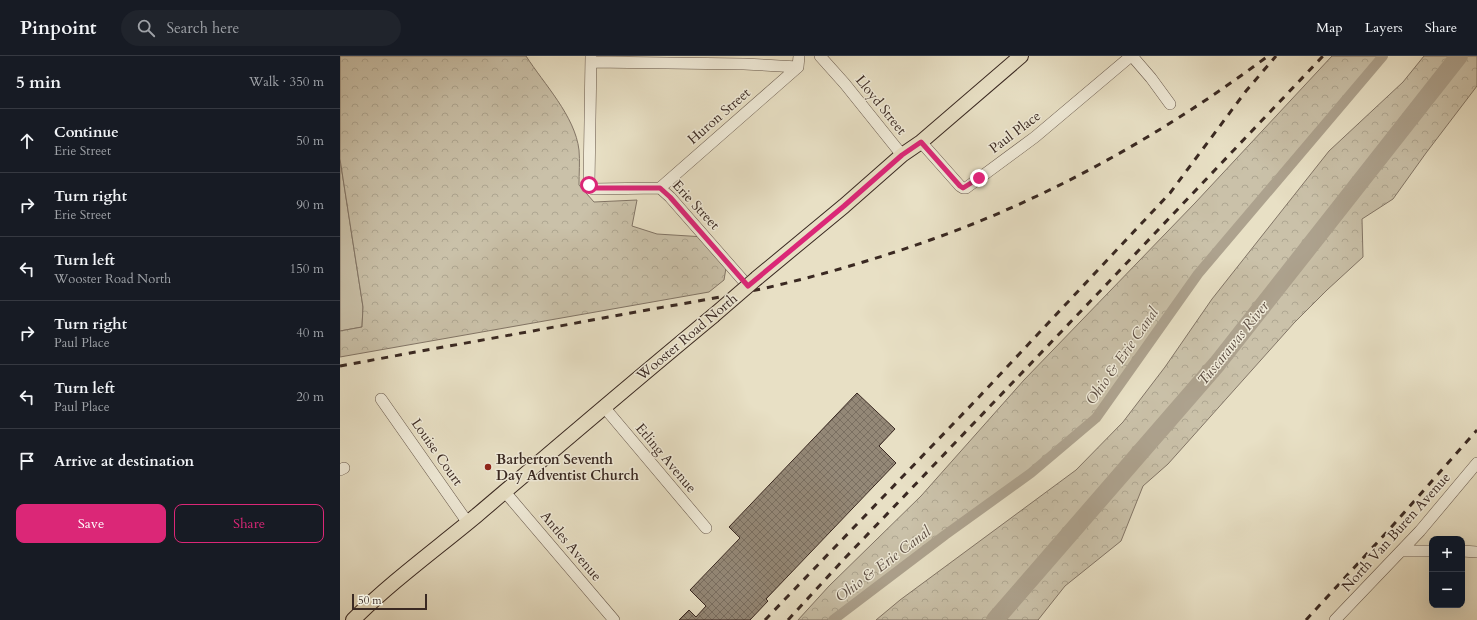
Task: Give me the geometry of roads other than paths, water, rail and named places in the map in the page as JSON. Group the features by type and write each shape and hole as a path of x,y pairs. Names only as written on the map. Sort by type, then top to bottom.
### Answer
{"main road":[{"name":"Wooster Road North","path":"353,620 713,316 749,282 844,206 902,155 921,142 1021,56"}],"street":[{"name":"Lloyd Street","path":"820,56 845,84 902,155"},
{"name":"Paul Place","path":"921,142 960,186 966,188 1035,137 1131,56"},
{"path":"1131,56 1154,82 1170,104"},
{"path":"591,59 744,64 798,61"},
{"name":"Erie Street","path":"591,59 589,185 593,188 660,188 749,282"},
{"name":"Huron Street","path":"660,188 798,61"},
{"name":"Louise Court","path":"381,399 468,523"},
{"name":"Etling Avenue","path":"604,407 706,528"},
{"name":"North Van Buren Avenue","path":"1335,620 1402,551 1477,464"},
{"name":"Antles Avenue","path":"505,492 614,620"},
{"path":"1402,551 1429,551"},
{"path":"1465,551 1477,552"}],"waterway":[{"name":"Ohio & Erie Canal","path":"833,620 945,535 1031,473 1096,418 1198,274 1383,56"},
{"name":"Tuscarawas River","path":"995,620 1217,364 1459,56"}],"railway":[{"path":"340,366 761,289 826,273 933,239 1022,203 1108,160 1190,111 1268,56"},
{"path":"765,620 978,398 1170,193 1246,91 1276,56"},
{"path":"788,620 845,558 1323,56"},
{"path":"1306,620 1386,533 1477,430"}],"place":[{"name":"Barberton Seventh Day Adventist Church","path":"488,467"}]}
